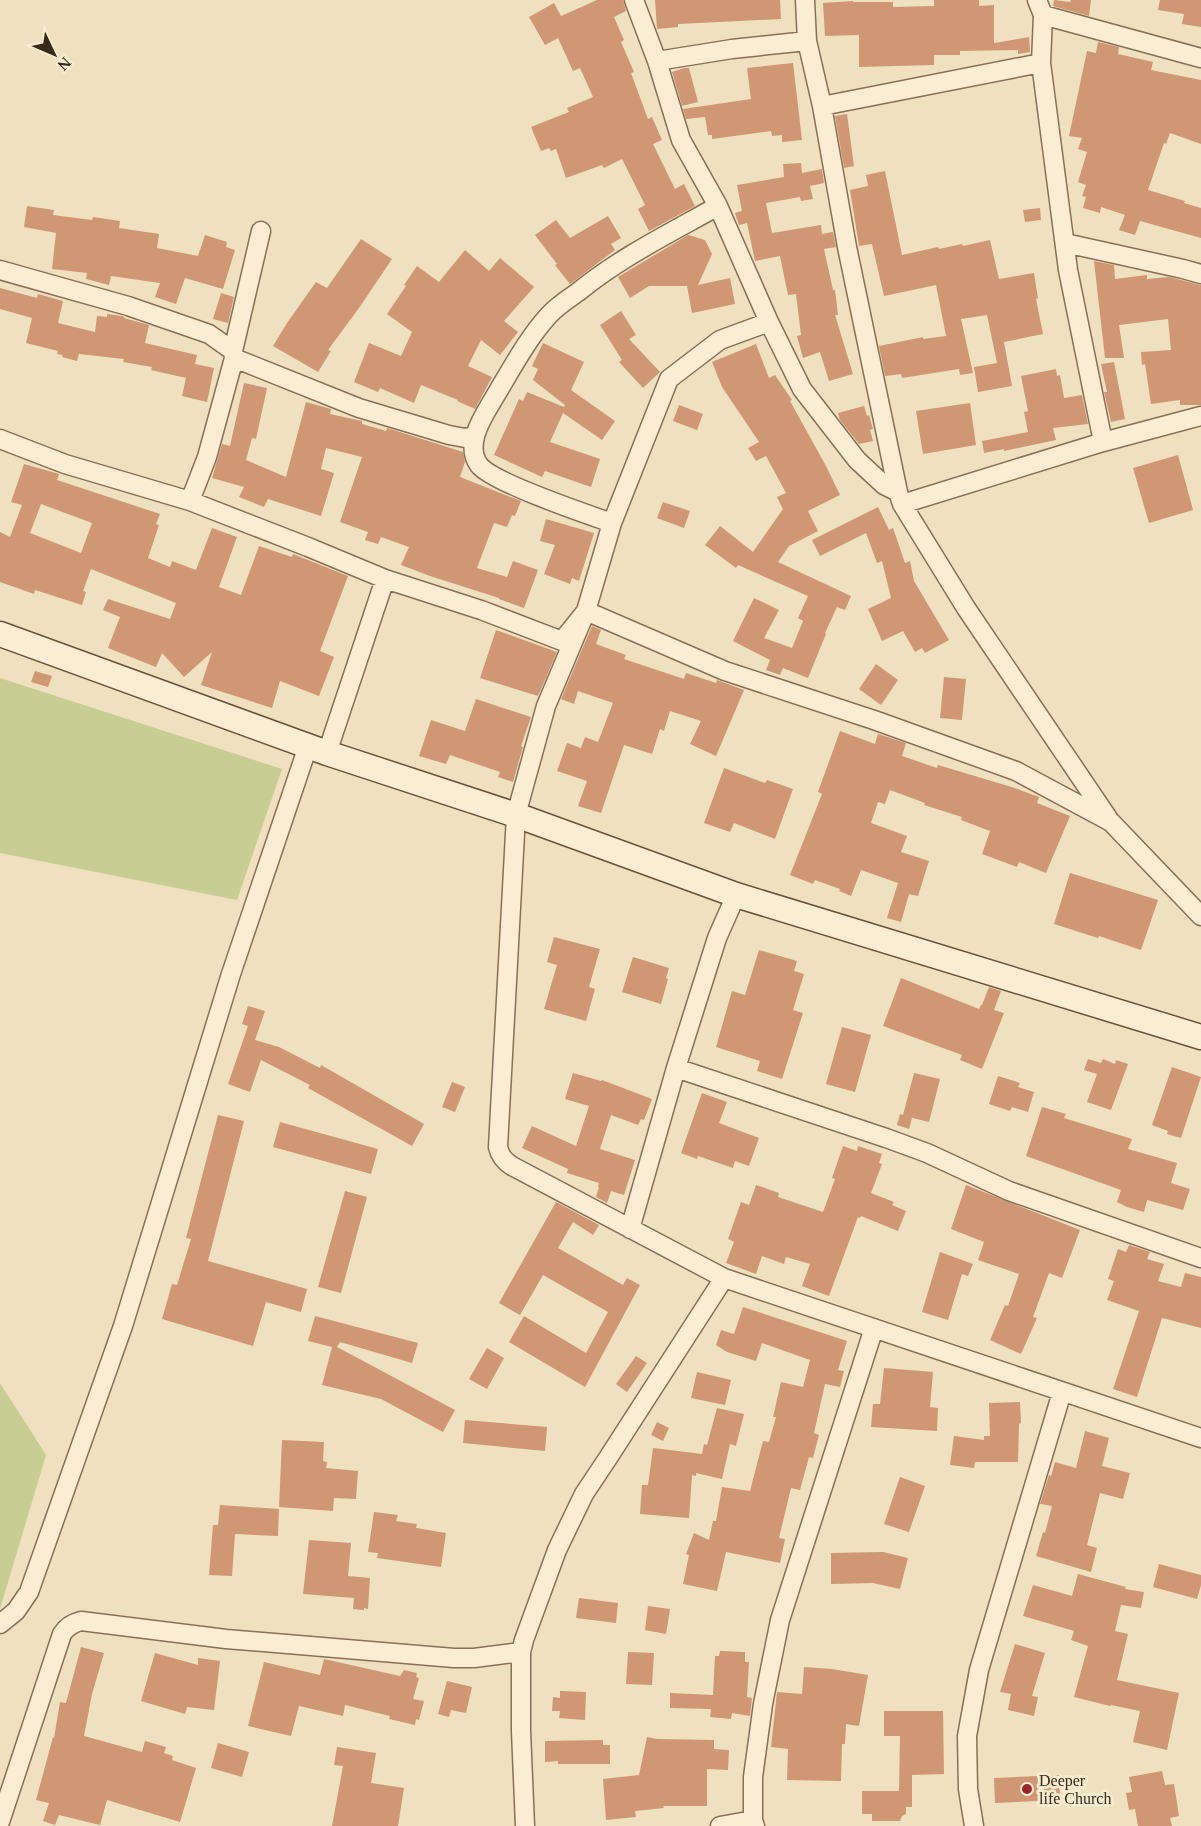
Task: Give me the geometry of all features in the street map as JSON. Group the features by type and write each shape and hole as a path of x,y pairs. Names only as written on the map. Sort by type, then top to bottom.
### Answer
{"main road":[{"path":"0,634 317,750 516,815 736,895 1201,1037"}],"street":[{"path":"634,0 657,61 681,140 718,206 802,390 857,460 900,498"},
{"path":"805,0 807,41 822,106 847,247 900,498 966,608 1111,822 1201,916"},
{"path":"1103,442 1068,270 1041,63 1040,7 1201,58"},
{"path":"657,61 732,49 807,41"},
{"path":"822,106 1041,63"},
{"path":"612,523 484,471 473,456 474,436 485,413 535,332 552,312 624,258 718,206"},
{"path":"190,501 207,457 234,355 261,231"},
{"path":"1065,243 1201,274"},
{"path":"0,270 128,306 209,334 234,355 359,408 449,435 465,438 474,436"},
{"path":"769,322 720,340 669,379 612,523 586,611 546,706 516,815 498,1147 500,1154 512,1166 724,1278 1201,1438"},
{"path":"900,498 1201,416"},
{"path":"0,439 65,464 190,501 385,579 481,610 562,641 586,611"},
{"path":"0,1624 16,1611 29,1592 123,1326 231,974 385,579"},
{"path":"586,611 725,671 874,720 1016,771 1111,822"},
{"path":"630,1229 676,1068 717,938 736,895"},
{"path":"676,1068 886,1138 927,1153 1009,1191 1201,1258"},
{"path":"525,1826 521,1731 521,1652 557,1550 584,1494 724,1278"},
{"path":"720,1826 754,1823 753,1777 780,1620 874,1328"},
{"path":"974,1826 968,1789 967,1736 979,1670 1062,1392"},
{"path":"0,1822 62,1634 65,1629 76,1622 226,1639 454,1658 521,1652"}],"green space":[{"path":"0,678 282,769 237,900 0,853"},
{"path":"0,1383 46,1455 0,1609"}],"building":[{"path":"597,0 623,0 626,11 614,17 624,40 621,42 634,72 631,73 648,119 652,117 662,140 653,144 675,189 684,184 695,206 649,231 638,209 645,205 622,159 604,168 602,165 566,178 556,149 551,151 549,148 541,151 531,127 569,112 567,108 593,97 580,68 573,71 558,38 545,45 529,17 554,3 561,16"},
{"path":"655,0 780,0 781,19 678,24 678,27 657,29"},
{"path":"934,0 979,0 979,6 994,5 994,43 1029,37 1030,52 1018,54 1018,50 960,51 960,55 934,55 934,65 859,67 859,35 825,36 823,3 893,2 893,7 934,6"},
{"path":"1054,0 1070,2 1071,0 1091,0 1089,16 1053,6"},
{"path":"1160,0 1201,0 1201,27 1182,24 1184,14 1158,10"},
{"path":"1098,42 1119,47 1118,54 1153,62 1151,70 1201,80 1201,144 1170,133 1166,144 1164,143 1148,190 1201,208 1201,238 1140,221 1135,235 1119,230 1125,215 1101,207 1100,213 1083,208 1086,197 1082,196 1086,185 1078,182 1087,152 1078,149 1082,138 1069,136 1087,51 1096,53"},
{"path":"793,63 802,140 782,142 782,135 772,136 771,131 712,139 712,135 708,135 705,117 686,119 683,109 751,99 747,68"},
{"path":"689,68 698,102 682,106 672,72"},
{"path":"847,114 854,166 844,168 835,116"},
{"path":"801,163 802,173 822,169 824,183 810,186 813,199 801,201 800,197 766,203 772,233 821,225 822,234 833,232 836,247 824,249 833,290 835,290 838,315 835,315 853,374 829,381 820,352 803,358 797,336 801,335 796,294 788,295 780,256 755,261 747,223 739,225 735,213 742,211 737,185 784,177 783,164"},
{"path":"885,171 902,255 938,247 939,249 962,244 963,246 990,240 999,279 1034,273 1038,298 1036,299 1043,334 1004,342 1012,386 978,392 974,367 997,363 987,315 961,319 973,373 960,375 959,369 902,378 901,374 885,376 879,346 923,337 923,339 946,336 936,285 884,296 872,244 859,246 850,190 868,186 866,175"},
{"path":"27,206 54,210 53,215 120,221 119,228 159,234 157,248 198,256 205,235 227,242 226,247 235,250 223,289 185,278 176,304 155,297 160,283 111,276 109,285 86,279 87,273 52,269 56,233 24,227"},
{"path":"1040,208 1041,220 1025,222 1023,210"},
{"path":"608,216 621,238 611,244 615,250 570,284 535,235 556,220 570,238"},
{"path":"688,235 705,240 712,254 698,285 730,278 735,304 692,313 687,286 649,286 630,298 618,277"},
{"path":"361,239 392,259 328,350 331,351 318,372 273,346 316,282 327,288"},
{"path":"465,250 489,271 500,258 534,287 504,321 518,332 500,355 481,340 468,366 492,377 475,409 421,385 414,403 380,388 378,392 354,382 369,343 401,356 412,332 387,314 417,266 439,282"},
{"path":"1094,261 1114,265 1115,279 1147,275 1147,279 1169,277 1201,285 1201,405 1180,405 1180,400 1151,404 1141,352 1171,350 1168,319 1119,325 1124,358 1105,358"},
{"path":"0,288 37,298 38,294 63,301 58,323 95,332 97,316 107,317 107,314 122,316 149,325 145,343 197,355 195,364 214,368 207,402 182,396 186,378 151,370 152,367 123,362 124,359 79,354 77,361 62,357 63,355 57,354 58,351 26,343 32,318 0,309"},
{"path":"221,293 234,297 228,323 213,319"},
{"path":"621,311 636,335 629,339 660,372 643,388 619,362 622,360 600,325"},
{"path":"543,343 584,362 571,390 615,421 602,440 563,413 550,442 600,459 591,487 545,471 542,477 494,455 519,399 523,401 527,392 564,407 565,405 533,380 538,369 532,366"},
{"path":"756,344 769,378 775,375 792,400 790,401 840,495 808,511 818,531 789,546 778,562 851,596 845,610 837,607 808,678 783,668 780,675 766,670 770,660 733,641 754,598 779,610 764,638 792,648 803,621 798,618 808,596 738,565 736,568 705,545 720,526 753,552 783,509 777,497 786,493 766,456 756,461 748,448 759,442 722,387 712,362"},
{"path":"1114,362 1125,419 1111,422 1104,392 1107,392 1101,364"},
{"path":"1056,369 1057,376 1060,375 1064,398 1082,395 1088,424 1053,428 1056,440 984,453 982,441 1028,432 1024,412 1028,411 1021,376"},
{"path":"244,383 267,388 256,439 252,438 246,460 286,477 306,402 331,409 330,414 362,421 362,424 386,431 387,428 463,452 465,462 460,477 521,501 515,516 512,515 507,527 494,523 477,568 507,577 513,561 538,570 524,608 401,565 409,547 381,537 378,544 365,540 368,532 340,522 362,457 326,448 321,469 334,473 321,516 268,499 264,507 239,497 244,487 212,478 222,444 230,446"},
{"path":"970,403 976,445 923,454 916,411"},
{"path":"679,405 703,414 697,430 673,421"},
{"path":"864,406 873,429 870,430 873,441 859,444 840,420 838,413"},
{"path":"1178,455 1193,510 1149,523 1133,468"},
{"path":"24,464 59,474 57,480 160,514 156,524 159,525 148,558 170,567 172,561 196,570 212,528 237,537 219,587 241,595 259,546 292,557 293,554 348,576 320,651 334,657 319,696 280,681 272,708 201,685 212,652 184,677 162,653 156,667 108,648 120,617 103,610 108,599 170,619 176,603 91,569 83,591 86,592 82,605 35,590 34,594 0,582 0,532 10,537 22,505 11,502","holes":["41,504 92,523 81,553 30,533"]},
{"path":"663,502 690,511 684,528 657,518"},
{"path":"878,507 889,530 893,528 905,563 910,561 914,581 949,640 925,653 922,648 915,652 903,631 882,641 868,609 891,598 882,561 877,563 866,533 820,556 812,540"},
{"path":"546,519 594,533 579,581 572,578 570,584 544,574 555,545 540,541"},
{"path":"592,626 601,630 596,644 626,655 624,659 684,679 686,673 716,683 717,680 744,690 716,756 690,744 701,721 670,711 664,731 660,729 652,754 624,745 601,813 578,806 587,781 557,771 567,743 581,748 585,737 598,742 613,703 578,691 574,704 561,699"},
{"path":"496,630 557,652 538,696 480,678"},
{"path":"876,664 898,680 881,705 859,689"},
{"path":"35,671 52,676 48,687 31,682"},
{"path":"944,677 966,679 962,720 940,718"},
{"path":"476,699 531,717 521,746 523,747 513,782 498,777 500,772 450,755 446,764 419,756 431,720 465,731"},
{"path":"840,731 875,744 878,734 906,743 902,756 937,768 938,765 1015,788 1039,797 1037,803 1070,816 1046,873 1019,862 1017,867 982,854 990,831 961,820 962,817 924,805 925,803 890,790 885,804 878,802 871,823 907,836 901,852 929,861 918,896 909,894 901,922 887,918 898,883 861,870 851,896 839,891 840,889 815,880 813,884 790,875 822,794 818,792"},
{"path":"724,768 765,783 767,780 793,789 775,839 734,823 730,832 704,823"},
{"path":"1070,873 1158,900 1141,950 1054,924"},
{"path":"554,937 600,949 589,987 595,989 586,1021 544,1009 557,965 547,962"},
{"path":"759,950 797,961 794,971 804,974 793,1010 803,1013 782,1079 757,1071 760,1061 716,1047 732,991 745,995"},
{"path":"633,957 669,968 661,1004 622,992"},
{"path":"901,978 979,1009 989,987 1001,991 994,1010 1004,1013 982,1069 960,1060 962,1055 883,1026"},
{"path":"248,1006 265,1011 255,1040 279,1047 320,1068 321,1065 424,1124 412,1146 308,1088 310,1085 261,1060 250,1092 228,1084 248,1026 242,1024"},
{"path":"842,1027 871,1035 855,1092 826,1084"},
{"path":"1088,1059 1101,1063 1103,1059 1115,1064 1116,1060 1128,1064 1111,1110 1087,1102 1097,1074 1084,1070"},
{"path":"1172,1067 1201,1077 1181,1138 1167,1134 1168,1131 1152,1125"},
{"path":"573,1073 602,1080 652,1099 644,1120 641,1119 638,1125 611,1115 600,1149 635,1160 624,1195 611,1191 607,1203 596,1197 599,1183 567,1173 568,1169 522,1148 532,1126 576,1146 589,1106 565,1099"},
{"path":"914,1073 940,1079 929,1122 909,1117 912,1118 909,1129 897,1125 900,1114 903,1115"},
{"path":"998,1076 1020,1083 1018,1087 1034,1092 1028,1112 1012,1107 1010,1111 989,1104"},
{"path":"452,1082 465,1087 455,1112 442,1107"},
{"path":"702,1093 727,1102 719,1123 759,1138 749,1166 735,1161 733,1168 698,1156 697,1159 681,1153"},
{"path":"1042,1107 1066,1114 1064,1118 1132,1139 1128,1149 1177,1163 1171,1183 1190,1189 1183,1210 1147,1200 1144,1212 1127,1207 1117,1202 1121,1190 1026,1156"},
{"path":"218,1115 244,1121 208,1261 307,1289 301,1312 266,1302 253,1346 162,1319 172,1284 177,1285 191,1239 186,1238"},
{"path":"280,1122 378,1149 371,1174 273,1147"},
{"path":"843,1146 857,1151 858,1146 882,1154 879,1163 882,1164 871,1193 894,1202 892,1205 906,1211 898,1231 861,1216 858,1217 829,1296 802,1286 810,1264 786,1257 784,1264 762,1256 756,1274 726,1263 734,1242 728,1239 741,1202 749,1205 756,1185 779,1193 778,1197 823,1212 835,1179 832,1178"},
{"path":"966,1185 1080,1230 1062,1278 1049,1273 1033,1317 1037,1318 1021,1354 990,1340 1005,1305 1008,1306 1019,1274 978,1260 984,1242 951,1229"},
{"path":"345,1191 367,1197 341,1293 318,1287"},
{"path":"556,1202 599,1225 593,1235 573,1222 558,1248 623,1285 627,1278 640,1285 585,1387 509,1342 524,1316 586,1353 608,1312 543,1275 520,1315 499,1303"},
{"path":"1129,1245 1150,1252 1147,1259 1164,1264 1158,1281 1181,1287 1185,1273 1201,1277 1201,1328 1162,1318 1137,1397 1113,1389 1139,1311 1107,1300 1114,1281 1108,1279 1118,1249 1126,1252"},
{"path":"940,1252 973,1264 968,1276 962,1274 948,1320 922,1312"},
{"path":"743,1307 847,1341 838,1370 844,1371 840,1387 825,1384 814,1433 819,1435 813,1458 809,1457 800,1490 791,1488 779,1538 785,1539 780,1563 726,1552 717,1591 683,1584 689,1555 686,1554 694,1533 709,1540 713,1521 716,1521 722,1487 750,1491 763,1441 769,1442 776,1417 773,1417 781,1382 803,1387 810,1360 762,1343 756,1361 727,1352 716,1345 721,1330 734,1334"},
{"path":"315,1316 418,1343 412,1363 340,1342 337,1347 455,1410 443,1432 381,1399 322,1385 332,1347 308,1341"},
{"path":"487,1348 504,1358 487,1389 469,1379"},
{"path":"636,1356 647,1363 627,1392 616,1384"},
{"path":"884,1368 933,1372 930,1407 938,1408 937,1431 871,1427 873,1404 880,1404"},
{"path":"697,1372 731,1380 725,1405 691,1398"},
{"path":"1020,1402 1018,1462 975,1462 974,1468 950,1465 954,1436 984,1440 984,1436 990,1436 989,1403"},
{"path":"717,1408 744,1414 736,1446 730,1444 722,1479 696,1473 696,1476 692,1475 689,1518 640,1514 642,1485 648,1485 653,1448 702,1454 704,1444 707,1445"},
{"path":"465,1420 547,1427 545,1451 463,1443"},
{"path":"657,1422 669,1428 663,1441 651,1435"},
{"path":"1085,1431 1109,1438 1102,1466 1130,1473 1123,1499 1100,1493 1087,1545 1097,1548 1091,1572 1036,1556 1052,1506 1040,1504 1049,1475 1051,1476 1055,1462 1076,1468"},
{"path":"282,1440 324,1442 323,1461 327,1462 326,1468 358,1471 356,1499 334,1498 333,1511 279,1507"},
{"path":"900,1477 925,1486 909,1532 884,1524"},
{"path":"220,1505 279,1509 278,1536 235,1534 232,1576 209,1575 213,1525 218,1525"},
{"path":"374,1512 398,1515 396,1521 417,1524 416,1528 446,1533 441,1567 377,1558 378,1553 368,1552"},
{"path":"309,1540 351,1543 348,1576 370,1578 368,1609 353,1609 354,1598 303,1594"},
{"path":"883,1552 908,1558 900,1589 873,1583 831,1584 831,1553"},
{"path":"1159,1564 1201,1575 1197,1599 1153,1587"},
{"path":"1078,1574 1126,1587 1125,1589 1144,1592 1141,1608 1121,1605 1115,1631 1128,1634 1117,1680 1179,1693 1167,1750 1133,1742 1140,1711 1074,1697 1088,1646 1071,1640 1074,1631 1023,1616 1033,1585 1072,1596"},
{"path":"579,1598 618,1603 616,1623 576,1618"},
{"path":"648,1606 670,1609 666,1634 645,1630"},
{"path":"1015,1644 1045,1653 1032,1696 1038,1697 1034,1716 1008,1710 1011,1694 1000,1692"},
{"path":"81,1647 104,1653 92,1694 84,1736 142,1752 145,1741 166,1747 164,1753 173,1756 172,1760 196,1768 180,1822 107,1800 100,1825 59,1815 55,1825 43,1821 49,1803 36,1800 54,1738 60,1702 66,1703"},
{"path":"720,1651 745,1652 745,1662 749,1662 747,1697 752,1698 750,1716 732,1713 731,1719 710,1717 711,1709 670,1708 670,1693 713,1695 715,1656 719,1656"},
{"path":"628,1652 654,1653 652,1685 626,1684"},
{"path":"155,1653 198,1665 198,1658 220,1661 214,1710 187,1707 185,1714 141,1701"},
{"path":"324,1659 400,1676 404,1670 417,1673 416,1677 419,1678 413,1699 424,1701 419,1720 416,1719 415,1725 345,1705 343,1716 299,1706 291,1736 248,1726 264,1662 320,1675"},
{"path":"804,1667 868,1675 859,1726 846,1724 845,1744 842,1744 841,1781 787,1780 788,1749 771,1747 777,1692 802,1694"},
{"path":"447,1681 472,1687 466,1713 451,1710 449,1717 438,1714"},
{"path":"560,1691 586,1692 585,1720 559,1718 560,1711 552,1711 553,1697 560,1698"},
{"path":"884,1711 943,1711 944,1774 912,1775 912,1807 906,1807 906,1814 900,1821 872,1821 872,1814 862,1814 862,1791 899,1791 900,1736 884,1736"},
{"path":"647,1737 714,1740 714,1749 729,1750 728,1770 707,1769 707,1806 663,1806 664,1808 635,1811 636,1817 606,1820 603,1779 639,1775"},
{"path":"603,1740 603,1745 610,1745 610,1764 545,1762 545,1741"},
{"path":"218,1743 249,1752 242,1777 211,1768"},
{"path":"337,1747 376,1753 371,1783 404,1788 398,1826 332,1826 343,1766 334,1765"},
{"path":"1162,1771 1165,1785 1174,1784 1179,1816 1170,1818 1172,1826 1138,1826 1135,1809 1129,1810 1126,1793 1132,1792 1129,1777"},
{"name":"Deeper life Church","path":"1059,1775 1060,1800 995,1803 994,1778"}],"place":[{"name":"Deeper life Church","path":"1027,1789"}]}
